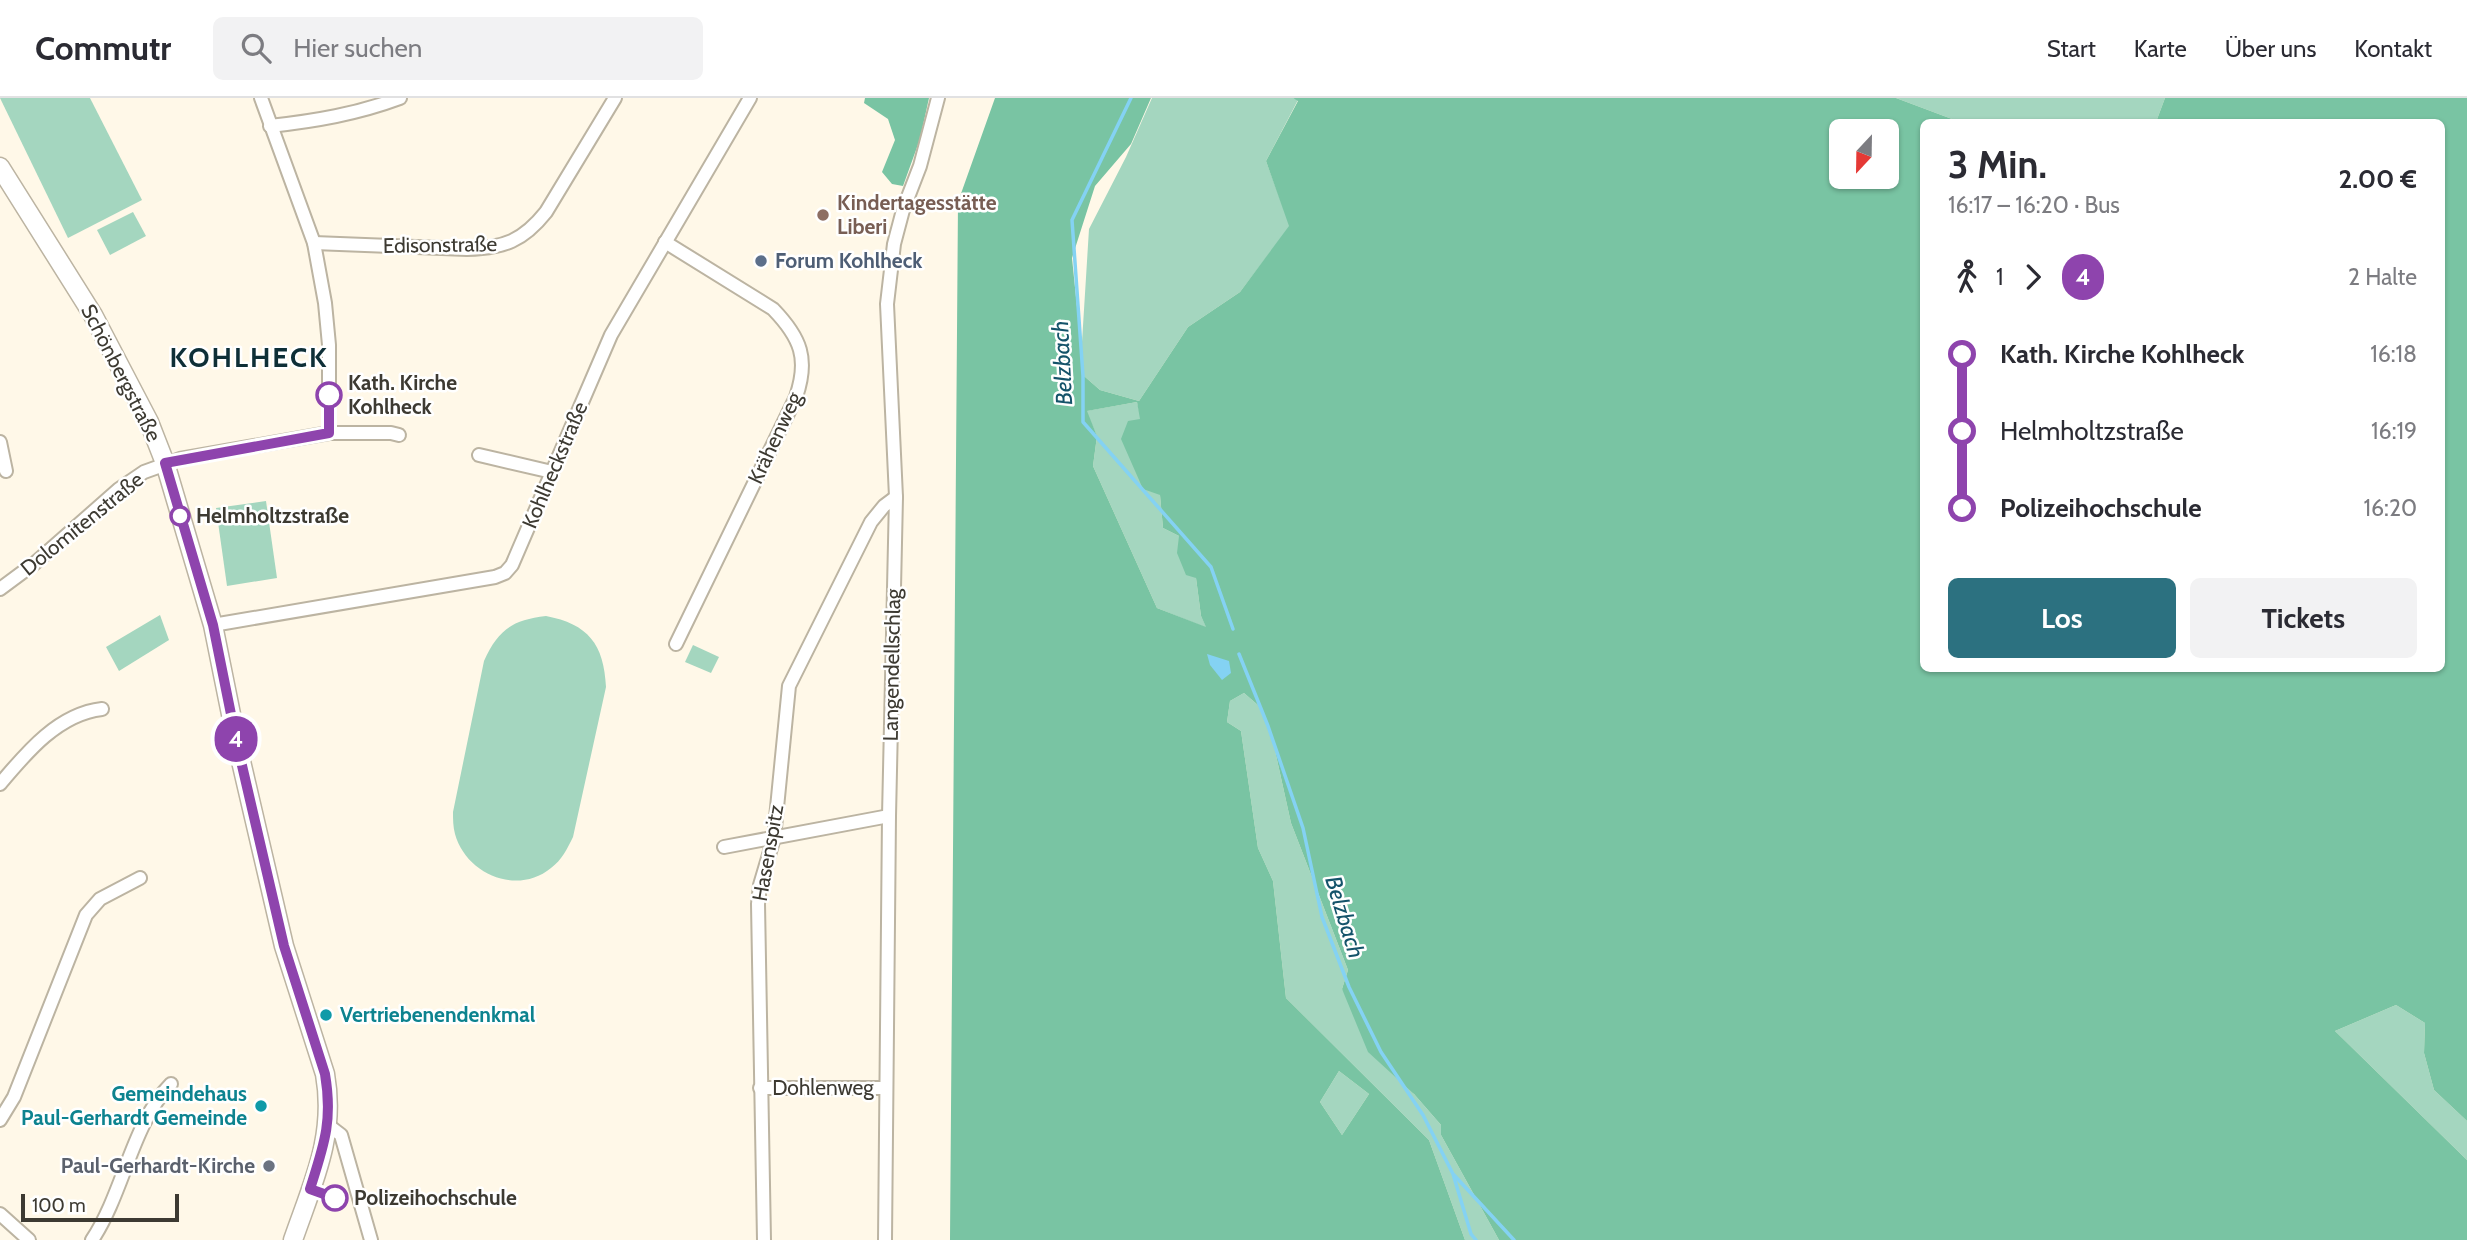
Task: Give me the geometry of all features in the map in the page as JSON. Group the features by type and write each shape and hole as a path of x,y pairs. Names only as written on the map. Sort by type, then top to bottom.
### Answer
{"street":[{"path":"261,98 314,243 325,303 329,345 329,433"},
{"path":"270,126 356,113 400,98"},
{"name":"Edisonstraße","path":"314,243 467,249 507,244 535,227 615,98"},
{"name":"Kohlheckstraße","path":"213,625 495,577 505,573 512,565 611,335 750,98"},
{"name":"Langendellschlag","path":"886,1240 889,816 896,497 888,277 900,221 920,166 938,98"},
{"name":"Schönbergstraße","path":"0,167 93,315 149,422 165,463 213,625 237,744 284,946 325,1074 328,1094 326,1140 293,1240"},
{"name":"Krähenweg","path":"665,242 774,309 797,340 803,367 796,397 676,645"},
{"path":"165,463 329,433 399,435"},
{"path":"0,442 6,471"},
{"path":"479,455 552,472"},
{"name":"Dolomitenstraße","path":"0,589 35,563 136,476 165,463"},
{"name":"Hasenspitz","path":"764,1240 758,904 760,885 774,838 789,686 871,522 884,506 896,497"},
{"path":"0,784 19,761 57,727 73,717 102,709"},
{"path":"724,848 889,816"},
{"path":"0,1120 14,1097 86,915 100,899 140,878"},
{"path":"92,1240 113,1205 153,1104 171,1084"},
{"name":"Dohlenweg","path":"760,1088 886,1088"},
{"path":"328,1125 341,1135 371,1240"},
{"path":"0,1214 29,1240"}],"green space":[{"path":"0,98 90,98 142,200 68,238"},
{"path":"865,98 929,98 920,139 903,186 892,184 882,172 895,140 888,119 864,103"},
{"path":"995,98 1151,98 1131,144 1095,186 1072,258 1084,376 1100,390 1139,401 1188,327 1240,292 1289,226 1266,161 1298,101 1293,98 1896,98 1952,119 1920,119 1920,672 2445,672 2445,119 2157,119 2165,98 2467,98 2467,1121 2434,1090 2424,1053 2425,1023 2396,1005 2335,1031 2467,1160 2467,1240 1499,1240 1441,1135 1441,1125 1414,1094 1368,1052 1342,989 1348,970 1291,823 1272,737 1259,706 1244,693 1230,701 1227,722 1241,731 1258,848 1273,881 1286,998 1429,1140 1465,1240 950,1240 958,202","holes":["1137,402 1140,419 1128,421 1121,439 1143,489 1160,495 1163,528 1179,536 1177,553 1186,575 1196,578 1201,616 1206,627 1157,608 1093,466 1097,436 1087,411","1339,1071 1369,1094 1342,1135 1320,1102"]},
{"path":"1152,98 1298,100 1266,161 1290,226 1240,292 1188,327 1139,401 1100,390 1084,376 1081,358 1089,229 1126,157"},
{"path":"1896,98 2165,98 2157,119 1952,119"},
{"path":"133,212 146,236 110,255 97,230"},
{"path":"1137,402 1160,495 1163,528 1179,536 1196,578 1201,616 1207,628 1157,608 1093,466 1097,436 1086,411"},
{"path":"266,501 277,578 227,586 216,508"},
{"path":"160,615 169,640 119,671 106,647"},
{"path":"546,616 573,624 591,638 602,659 606,687 571,841 551,868 538,876 509,880 481,870 470,860 455,834 453,812 484,661 489,650 508,628 524,620"},
{"path":"693,645 719,657 711,673 685,662"},
{"path":"1244,693 1259,706 1272,737 1291,823 1348,970 1342,989 1414,1094 1441,1125 1441,1135 1499,1240 1465,1240 1429,1140 1286,998 1273,881 1258,848 1241,731 1227,722 1230,701"},
{"path":"2396,1005 2425,1023 2424,1053 2434,1090 2467,1121 2467,1160 2335,1031"},
{"path":"1339,1071 1369,1094 1342,1135 1320,1102"}],"water":[{"path":"1207,654 1229,661 1231,673 1222,680 1210,665"}],"waterway":[{"name":"Belzbach","path":"1131,98 1072,220 1083,376 1083,422 1211,567 1233,629"},
{"name":"Belzbach","path":"1239,654 1268,726 1303,828 1322,917 1349,987 1381,1052 1423,1115 1453,1174 1471,1234 1476,1240"},
{"path":"1454,1175 1514,1240"}],"bus line":[{"name":"4","path":"329,395 329,433 165,463 213,625 237,744 284,946 325,1074 328,1125 326,1140 310,1189 335,1198"}],"place":[{"name":"Kindertagesstätte Liberi","path":"823,215"},
{"name":"Forum Kohlheck","path":"761,261"},
{"name":"Kath. Kirche Kohlheck","path":"329,395"},
{"name":"Helmholtzstraße","path":"180,516"},
{"name":"Vertriebenendenkmal","path":"326,1015"},
{"name":"Gemeindehaus Paul-Gerhardt Gemeinde","path":"261,1106"},
{"name":"Paul-Gerhardt-Kirche","path":"269,1166"},
{"name":"Polizeihochschule","path":"335,1198"}],"district":[{"name":"KOHLHECK","path":"249,357"}]}
